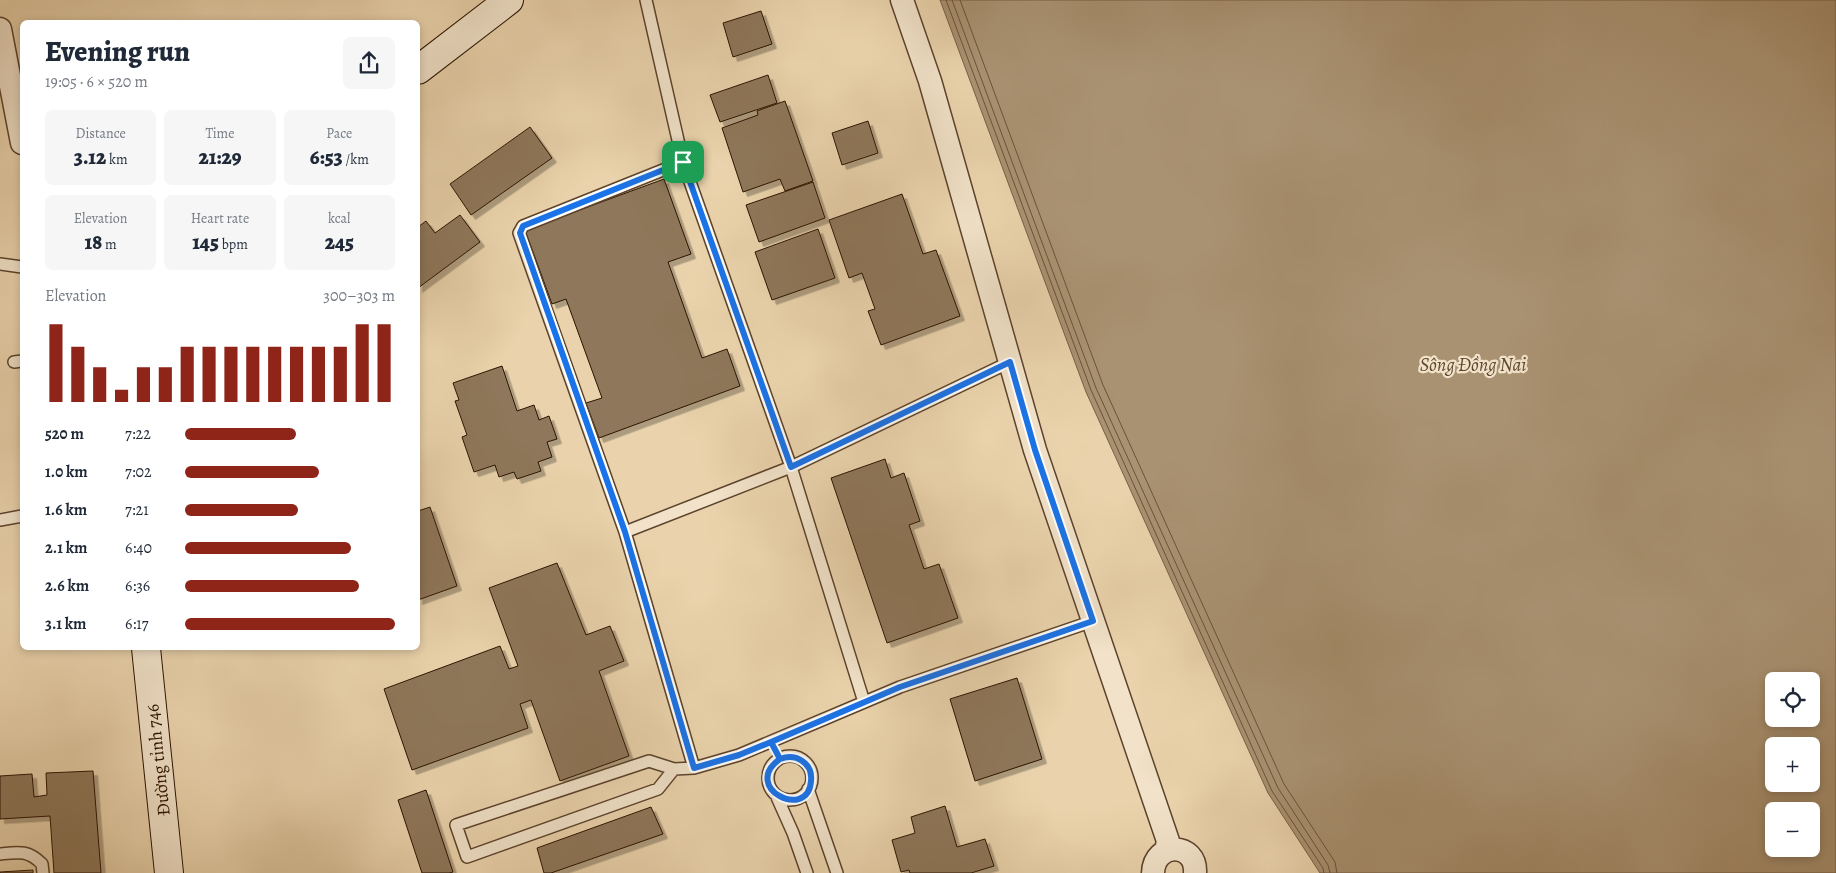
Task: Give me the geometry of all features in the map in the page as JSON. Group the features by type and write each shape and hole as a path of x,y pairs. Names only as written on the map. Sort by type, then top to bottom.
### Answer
{"main road":[{"path":"420,68 508,0"},
{"name":"Đường tỉnh 746","path":"146,650 169,873"}],"street":[{"path":"902,0 930,81 1035,450 1168,841 1166,850 1156,860 1153,873"},
{"path":"0,29 20,133"},
{"path":"1166,850 1186,852 1191,857 1195,873"}],"lane":[{"path":"646,0 683,162 791,467 864,702"},
{"path":"683,162 523,226 520,233 625,532 694,768"},
{"path":"0,264 20,267"},
{"path":"625,532 791,467 1010,362"},
{"path":"0,520 20,516"},
{"path":"674,769 658,789 467,857 456,825 649,761 674,769 694,768 739,755 900,687 1093,621"},
{"path":"771,742 780,759"},
{"path":"776,795 788,800 794,800 805,794 812,777 808,765 798,758 786,756 771,767 768,779 769,785 776,795 794,833 808,873"},
{"path":"808,789 836,873"},
{"path":"0,854 23,852 34,856 42,864 43,873"}],"water":[{"name":"Sông Đồng Nai","path":"940,0 1836,0 1836,873 1320,873 1268,793 1086,392"}],"building":[{"path":"761,11 772,44 733,57 723,23"},
{"path":"768,75 777,103 720,122 710,95"},
{"path":"785,101 813,181 785,191 780,179 743,192 722,128 758,115 757,111"},
{"path":"868,121 878,153 842,165 832,133"},
{"path":"530,127 552,158 471,215 450,184"},
{"path":"664,179 691,254 668,262 702,358 727,349 740,386 599,438 586,403 602,398 566,299 552,304 525,230"},
{"path":"813,182 825,218 759,242 746,205"},
{"path":"902,194 923,254 936,250 960,316 881,345 868,311 875,309 862,273 849,278 829,220"},
{"path":"460,215 480,242 420,287 420,226 426,221 435,233"},
{"path":"818,229 835,278 772,300 755,252"},
{"path":"502,366 517,411 534,405 539,420 549,416 557,439 547,442 552,457 538,462 541,471 517,479 514,472 499,477 495,465 474,472 462,437 467,435 455,401 459,400 453,383"},
{"path":"885,459 891,478 904,473 920,521 909,525 924,569 939,564 958,618 887,643 831,478"},
{"path":"430,507 457,586 420,599 420,510"},
{"path":"557,563 586,635 610,626 624,661 599,671 629,756 560,781 531,700 520,704 528,728 412,770 384,689 500,646 509,669 518,666 489,588"},
{"path":"1017,678 1042,759 975,781 950,699"},
{"path":"93,771 101,873 54,873 50,816 0,819 0,776 32,774 34,797 47,795 46,773"},
{"path":"426,790 453,872 422,873 398,800"},
{"path":"945,806 957,847 985,839 994,866 971,873 910,873 909,870 901,872 892,840 915,833 911,817"},
{"path":"651,807 663,834 551,873 544,873 537,848"},
{"path":"33,870 33,873 0,873 0,872"}],"route":[{"path":"683,162 523,226 520,229 520,233 625,532 694,768 739,755 771,742 780,759 771,767 768,779 769,785 776,795 788,800 794,800 805,794 811,784 812,777 808,765 804,761 792,756 780,759 771,742 900,687 1093,621 1035,450 1010,362 791,467 683,162"}]}
